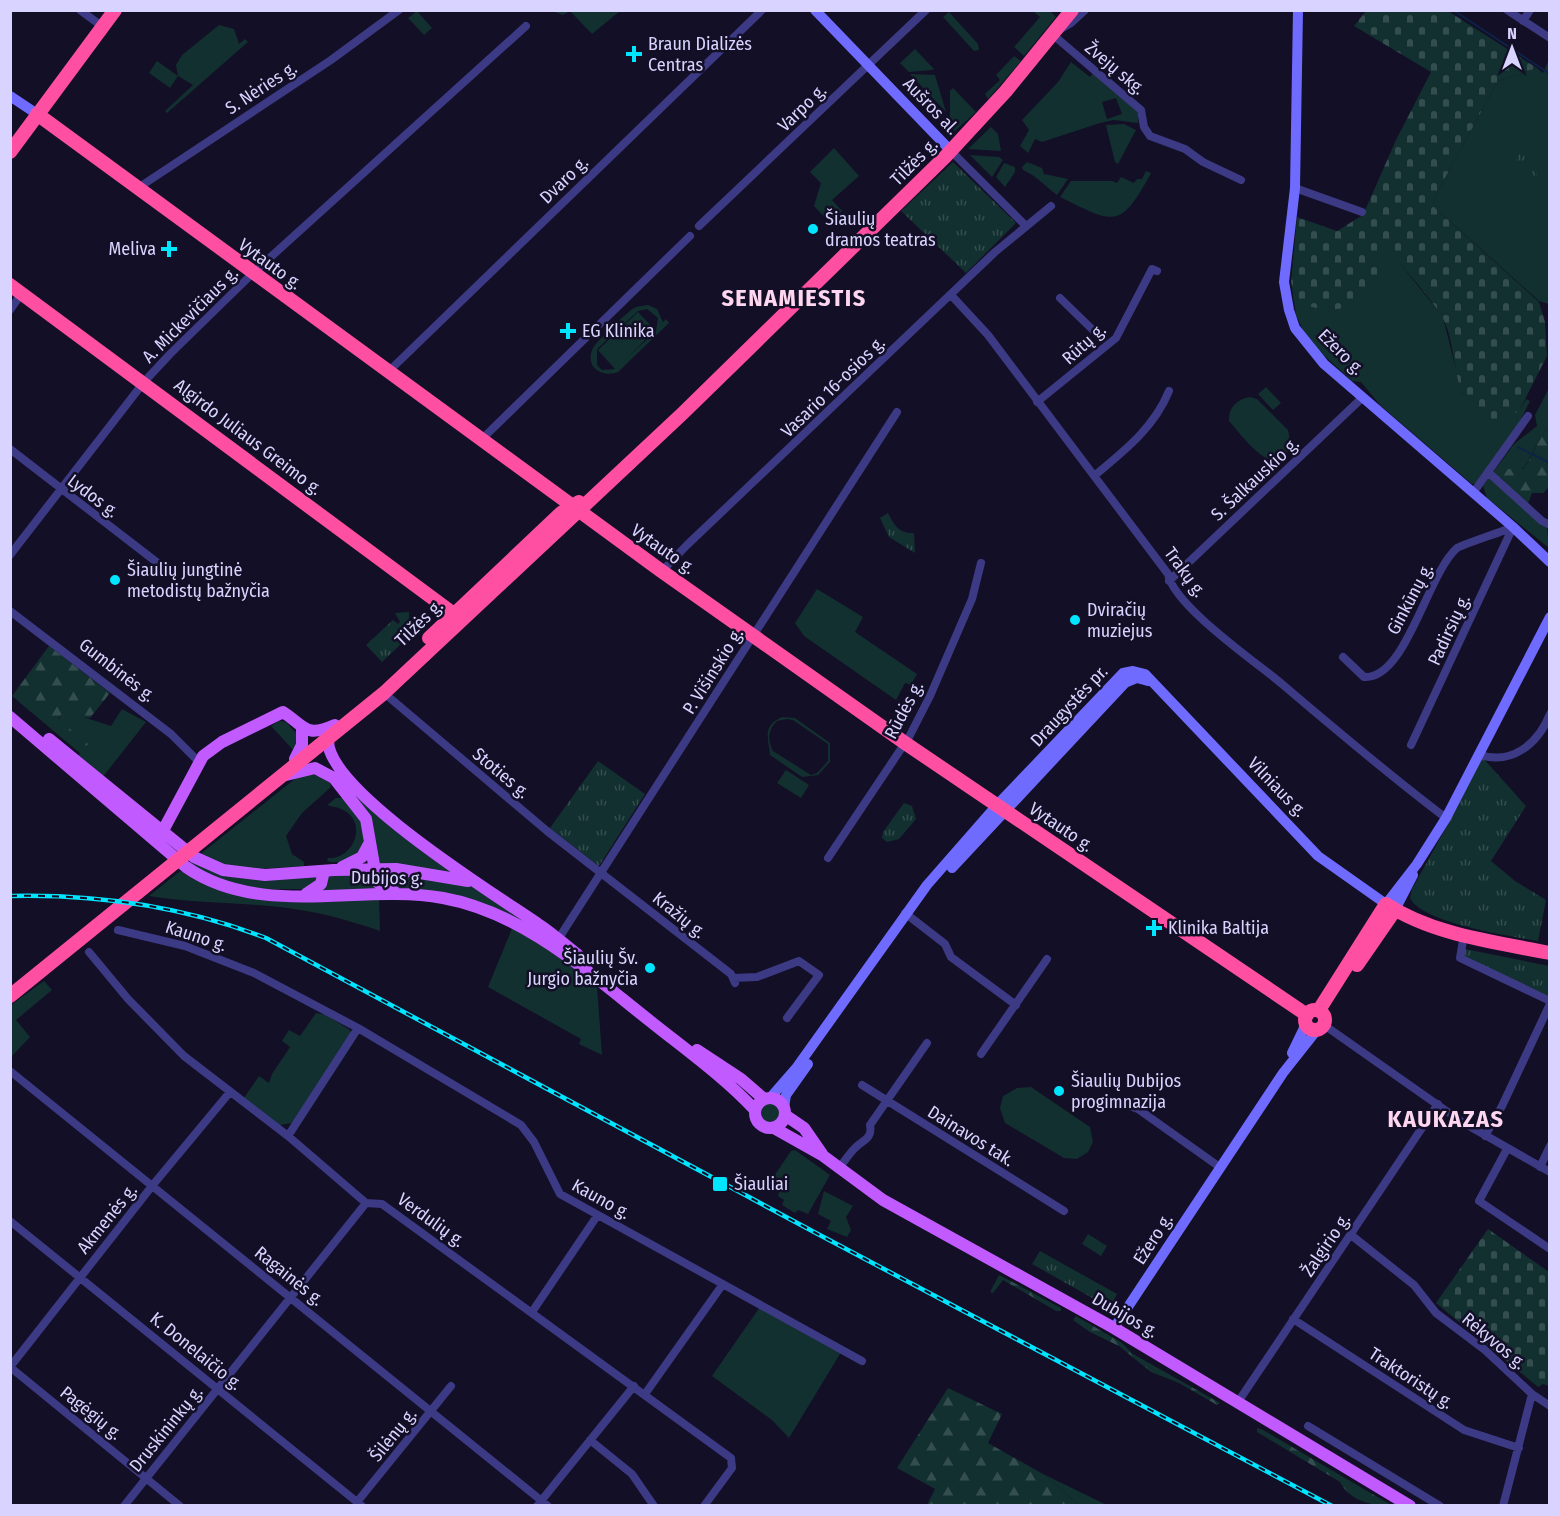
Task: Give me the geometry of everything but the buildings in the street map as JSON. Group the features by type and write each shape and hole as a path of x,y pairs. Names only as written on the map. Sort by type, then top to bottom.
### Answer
{"highway":[{"path":"10,152 115,10"},
{"name":"Tilžės g.","path":"10,996 253,799 286,775 384,693 459,617 575,508 682,414 951,151 1006,91 1072,10"},
{"name":"Vytauto g.","path":"37,114 662,571 1001,808 1316,1019"},
{"name":"Algirdo Juliaus Greimo g.","path":"10,285 459,617"},
{"name":"Tilžės g.","path":"253,799 295,759 459,617"},
{"name":"Vilniaus g.","path":"1390,907 1464,935 1550,953"},
{"name":"Ežero g.","path":"1316,1019 1328,1009 1390,907"}],"main road":[{"name":"Aušros al.","path":"815,10 951,151"},
{"name":"Ežero g.","path":"1298,10 1295,188 1284,268 1289,310 1299,334 1315,355 1362,398 1513,527 1550,562"},
{"name":"Vytauto g.","path":"10,96 37,114"},
{"name":"Ežero g.","path":"1390,907 1405,894 1418,864 1480,755 1550,616"},
{"name":"Draugystės pr.","path":"767,1099 797,1067 908,915 1119,676 1127,671 1140,672 1145,674 1152,683"},
{"name":"Vilniaus g.","path":"1152,683 1318,856 1390,907"},
{"name":"Dubijos g.","path":"10,707 146,818 186,867 213,883 252,893 402,895 442,898 478,908 556,943 755,1110"},
{"path":"160,836 199,762 222,742 283,712 302,728 315,732 335,725"},
{"name":"Dubijos g.","path":"10,717 160,836 194,857 223,870 266,875 373,868 418,870 475,882"},
{"path":"295,759 302,745 302,728"},
{"name":"Dubijos g.","path":"328,740 330,752 361,811 370,841 373,868"},
{"name":"Dubijos g.","path":"286,775 315,768 346,783 556,943 767,1099"},
{"path":"146,818 161,818 175,806"},
{"path":"302,895 318,888 329,870 362,857 370,841"},
{"path":"373,868 374,877 381,886 402,895"},
{"name":"Draugystės pr.","path":"785,1111 786,1095 908,915"},
{"name":"Ežero g.","path":"1114,1328 1221,1168 1316,1019"},
{"path":"767,1099 778,1101 785,1111 781,1125 767,1129 758,1124 755,1110 767,1099"},
{"name":"Dubijos g.","path":"785,1111 804,1128 822,1155"},
{"name":"Dubijos g.","path":"774,1128 822,1155 896,1207 1114,1328 1410,1506"}],"street":[{"path":"80,10 103,27"},
{"name":"S. Nėries g.","path":"138,188 331,60 399,10"},
{"name":"Dvaro g.","path":"388,372 762,10"},
{"name":"Varpo g.","path":"699,226 926,10"},
{"path":"1052,34 1084,10"},
{"path":"1507,10 1550,38"},
{"path":"1523,21 1530,10"},
{"name":"A. Mickevičiaus g.","path":"10,555 144,382 253,273 526,26"},
{"name":"Žvejų skg.","path":"1052,34 1142,110 1144,127 1150,136 1185,149 1203,162 1241,180"},
{"name":"Aušros al.","path":"951,151 1024,225"},
{"path":"1295,188 1362,212"},
{"name":"Vasario 16-osios g.","path":"662,571 687,544 1024,225 1051,206"},
{"path":"481,440 690,236"},
{"name":"Rūtų g.","path":"1037,402 1110,345 1152,269 1156,271"},
{"path":"10,310 22,293"},
{"name":"Trakų g.","path":"951,295 988,335 1192,609 1446,818"},
{"path":"1060,298 1099,336"},
{"path":"1094,476 1138,439 1153,420 1169,391"},
{"name":"S. Šalkauskio g.","path":"1169,581 1362,398"},
{"name":"P. Višinskio g.","path":"556,943 753,634 799,568 897,412"},
{"path":"1473,494 1528,416"},
{"name":"Lydos g.","path":"10,449 61,491 159,564"},
{"path":"1490,473 1542,521 1550,525"},
{"name":"Ginkūnų g.","path":"1343,657 1364,677 1374,677 1384,671 1397,656 1431,585 1456,549 1513,527"},
{"name":"Padirsių g.","path":"1411,745 1513,527"},
{"name":"Rūdės g.","path":"828,858 905,742 930,696 968,608 981,563"},
{"name":"Gumbinės g.","path":"10,611 171,734 199,762"},
{"name":"Stoties g.","path":"384,693 547,831 601,872"},
{"path":"1480,755 1492,758 1520,754 1533,740 1550,714"},
{"name":"Kražių g.","path":"601,872 734,981 757,977 799,961 819,975 787,1017"},
{"path":"908,915 945,944 951,957 1016,1005"},
{"name":"Kauno g.","path":"118,930 185,946 233,963 358,1028 521,1125 534,1142 560,1194 862,1361"},
{"path":"1464,935 1460,958 1550,1002 1502,1106 1485,1136"},
{"name":"Verdulių g.","path":"89,952 168,1041 288,1136 366,1203 382,1204 731,1458 732,1468 705,1506"},
{"path":"981,1054 1047,959"},
{"name":"Vytauto g.","path":"1316,1019 1485,1136 1550,1172"},
{"path":"288,1136 358,1028"},
{"path":"839,1168 855,1147 866,1141 871,1132 870,1125 927,1043"},
{"name":"Ragainės g.","path":"10,1071 431,1411 542,1504"},
{"name":"Dainavos tak.","path":"862,1085 1064,1211"},
{"name":"Akmenės g.","path":"10,1367 152,1186 230,1092"},
{"name":"Žalgirio g.","path":"1238,1402 1438,1104"},
{"path":"1127,1105 1138,1109 1221,1168"},
{"path":"1540,1167 1550,1146"},
{"path":"1507,1149 1479,1201 1550,1249"},
{"name":"Druskininkų g.","path":"124,1506 366,1203"},
{"path":"532,1312 597,1216"},
{"name":"K. Donelaičio g.","path":"10,1221 360,1504"},
{"name":"Rėkyvos g.","path":"1351,1235 1414,1285 1436,1313 1485,1350 1532,1394 1503,1506"},
{"path":"645,1394 723,1284"},
{"name":"Traktoristų g.","path":"1293,1319 1464,1430 1519,1448"},
{"name":"Pagėgių g.","path":"10,1367 180,1506"},
{"name":"Šilėnų g.","path":"360,1504 451,1386"},
{"path":"542,1504 634,1386"},
{"path":"1532,1394 1550,1406"},
{"path":"1308,1426 1440,1506"},
{"path":"590,1440 632,1474 654,1506"}],"green space":[{"path":"620,10 592,34 570,11 563,15 552,11"},
{"path":"417,11 432,28 424,35 408,18"},
{"path":"1033,11 1050,11 1056,17 1024,56 1014,47 1040,17"},
{"path":"1366,11 1448,11 1537,68 1498,81 1433,200 1435,208 1539,302 1545,322 1547,356 1520,409 1506,422 1486,419 1473,410 1464,398 1458,382 1448,329 1441,315 1386,247 1378,278 1371,289 1363,298 1343,308 1321,309 1298,302 1291,282 1297,217 1337,231 1363,215 1396,140 1431,72 1354,26"},
{"path":"949,12 978,44 979,50 974,51 943,17"},
{"path":"219,25 234,29 239,44 245,39 248,42 167,113 165,111 193,85 178,76 176,65 182,55"},
{"path":"915,49 934,69 909,72 900,63"},
{"path":"1014,56 1021,61 988,99 985,94 1000,80 996,75"},
{"path":"1549,59 1549,304 1539,301 1435,208 1433,200 1498,81 1537,68 1543,73"},
{"path":"157,61 178,76 170,88 149,73"},
{"path":"1071,62 1090,77 1093,73 1138,112 1138,123 1114,120 1042,142 1035,139 1028,153 1020,146 1029,130 1022,120 1058,82","holes":["1116,98 1122,114 1107,119 1102,102"]},
{"path":"910,74 935,75 946,112"},
{"path":"953,88 976,112 955,131 950,126 950,91"},
{"path":"1124,124 1136,130 1118,164 1115,162 1106,125"},
{"path":"991,127 998,134 1001,151 968,149"},
{"path":"834,148 859,176 832,200 842,211 830,223 814,206 821,183 810,172"},
{"path":"1523,151 1531,158 1536,168 1537,175 1532,180 1515,175 1517,156"},
{"path":"970,155 999,157 1003,160 992,177"},
{"path":"953,162 1016,223 966,273 901,211"},
{"path":"1027,162 1042,168 1044,174 1068,179 1057,195 1037,178 1023,170 1022,167"},
{"path":"1004,163 1015,167 1015,172 1005,187 996,177"},
{"path":"1146,171 1151,173 1140,192 1123,213 1115,216 1093,213 1060,197 1071,181 1117,183 1121,177 1134,183 1137,179 1142,179"},
{"path":"1386,246 1443,317 1462,394 1520,409 1526,399 1530,401 1512,437 1477,483 1472,484 1380,405 1361,382 1352,381 1318,350 1304,332 1296,315 1291,282 1298,302"},
{"path":"648,305 657,309 663,322 666,319 669,323 618,372 606,373 596,369 591,361 591,355 596,344 630,311 636,307","holes":["647,309 658,318 656,331 628,357 655,330 638,312 598,350 615,369 602,370 597,365 597,349 638,311"]},
{"path":"1266,387 1281,403 1273,410 1258,394"},
{"path":"1549,388 1549,431 1545,430 1523,468 1501,478 1547,527 1549,548 1487,498 1483,486 1514,444 1537,426 1535,415"},
{"path":"1250,397 1257,399 1288,430 1289,448 1283,457 1276,460 1261,455 1229,421 1234,405"},
{"path":"1545,430 1549,431 1549,487 1543,493 1532,493 1527,506 1501,478 1508,469 1523,469"},
{"path":"888,513 898,528 904,532 914,533 915,553 889,537 880,518"},
{"path":"817,589 863,617 855,632 917,674 911,685 905,683 896,700 804,636 795,623"},
{"path":"409,612 409,622 420,622 420,626 382,662 366,645 393,620 398,624 400,622 395,613"},
{"path":"49,646 110,693 90,718 62,714 58,719 88,744 81,754 12,696"},
{"path":"122,709 146,722 102,778 77,757 87,744 58,720 62,714 71,713 111,726"},
{"path":"782,717 795,718 830,743 830,762 818,775 802,777 770,755 768,734 775,721","holes":["793,720 828,744 828,761 817,773 811,775 773,751 769,739 770,731 777,721"]},
{"path":"279,721 286,722 298,735 298,746 294,751 271,726"},
{"path":"1482,757 1526,806 1491,861 1515,881 1546,900 1538,941 1488,932 1448,921 1431,915 1418,907 1410,898 1412,889"},
{"path":"598,761 645,794 599,866 550,828"},
{"path":"786,770 809,785 801,798 777,783"},
{"path":"310,774 329,779 331,787 302,813 286,836 292,854 304,862 304,866 239,870 198,856 296,778"},
{"path":"349,789 460,874 402,865 375,865 372,830"},
{"path":"336,798 343,798 354,811 362,823 364,836 360,853 341,862 327,861 328,858 345,853 351,847 356,832 352,817 343,810 327,805"},
{"path":"904,803 912,806 916,819 899,839 887,842 882,838 883,832"},
{"path":"193,860 197,863 318,878 309,889 262,889 231,885 188,864"},
{"path":"180,871 212,886 379,899 380,931 337,918 294,909 149,896"},
{"path":"369,872 372,884 377,889 319,892 326,875"},
{"path":"377,872 456,881 473,887 544,933 418,889 389,887"},
{"path":"513,926 537,940 597,986 602,1055 579,1044 581,1039 488,987"},
{"path":"1460,948 1549,966 1549,1001 1460,958"},
{"path":"44,981 52,990 16,1020 30,1037 11,1057 11,1005"},
{"path":"316,1013 326,1015 350,1030 351,1036 292,1123 280,1125 244,1098 259,1076 269,1083 272,1074 290,1047 282,1041 289,1030 300,1036"},
{"path":"1031,1087 1090,1127 1093,1142 1088,1152 1077,1159 1064,1158 1005,1123 1000,1108 1003,1096 1017,1088"},
{"path":"770,1103 777,1106 780,1113 777,1120 770,1123 763,1120 760,1113 763,1106"},
{"path":"795,1150 830,1175 808,1214 798,1210 795,1213 782,1205 784,1200 778,1196 779,1192 770,1182 791,1151"},
{"path":"824,1191 853,1206 846,1217 851,1230 847,1237 827,1229 831,1221 818,1214"},
{"path":"1488,1229 1549,1272 1549,1386 1543,1384 1538,1387 1436,1303"},
{"path":"1088,1234 1107,1246 1101,1256 1082,1244"},
{"path":"1040,1251 1117,1294 1110,1308 1032,1264"},
{"path":"999,1275 1061,1308 1061,1311 1056,1311 1003,1280 993,1293 990,1292"},
{"path":"762,1304 843,1349 789,1438 772,1420 712,1376"},
{"path":"1076,1316 1122,1343 1133,1354 1220,1403 1217,1405 1179,1383 1151,1372 1119,1346 1090,1332 1073,1320"},
{"path":"948,1388 1002,1414 988,1443 1043,1474 1079,1505 927,1505 935,1489 897,1468"},
{"path":"1257,1428 1391,1505 1369,1503 1355,1498 1340,1482 1257,1432"},
{"path":"1043,1474 1107,1505 1079,1505"}],"waterway":[{"path":"1453,10 1550,74"},
{"path":"1518,447 1550,463"}],"railway":[{"path":"10,896 76,897 141,905 204,918 266,938 1332,1506"}],"place":[{"name":"Braun Dializės Centras","path":"634,54"},
{"name":"Šiaulių dramos teatras","path":"813,229"},
{"name":"Meliva","path":"169,249"},
{"name":"EG Klinika","path":"568,331"},
{"name":"Šiaulių jungtinė metodistų bažnyčia","path":"115,580"},
{"name":"Dviračių muziejus","path":"1075,620"},
{"name":"Klinika Baltija","path":"1154,928"},
{"name":"Šiaulių Šv. Jurgio bažnyčia","path":"650,968"},
{"name":"Šiaulių Dubijos progimnazija","path":"1059,1091"},
{"name":"Šiauliai","path":"720,1184"}],"district":[{"name":"SENAMIESTIS","path":"794,298"},
{"name":"KAUKAZAS","path":"1446,1119"}]}
